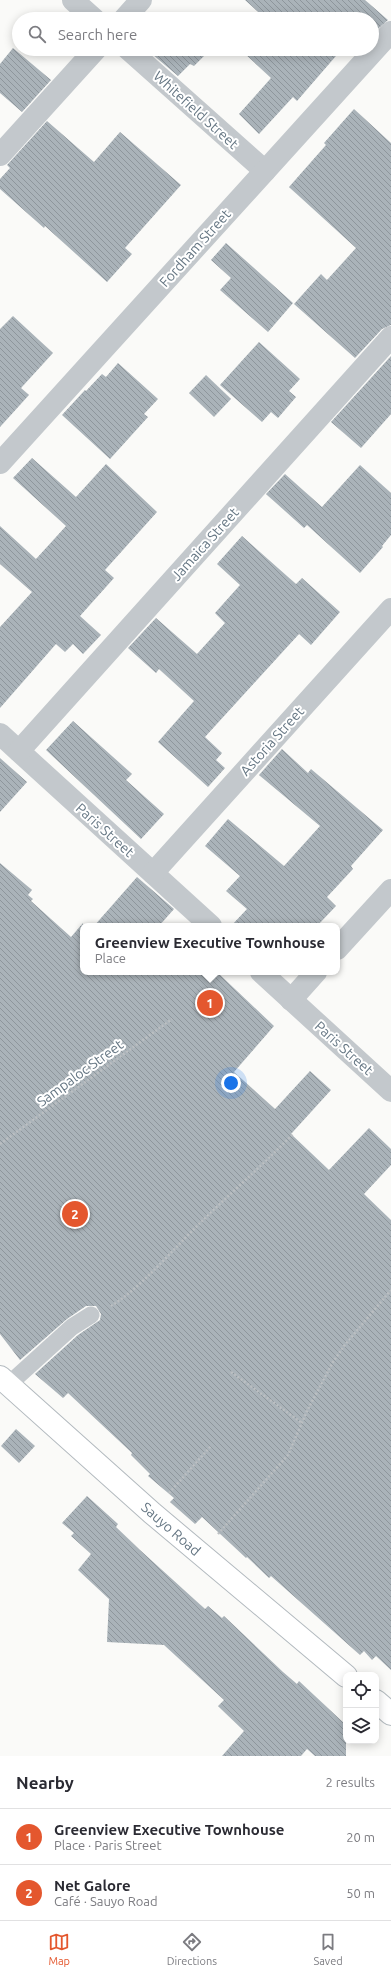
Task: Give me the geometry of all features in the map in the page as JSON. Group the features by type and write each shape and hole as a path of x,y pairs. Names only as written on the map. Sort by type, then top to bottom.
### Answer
{"main road":[{"name":"Sauyo Road","path":"4,1381 152,1513 343,1673"},
{"path":"379,1704 391,1714"}],"street":[{"path":"73,0 86,12"},
{"path":"130,12 141,0"},
{"name":"Fordham Street","path":"379,45 391,32"},
{"path":"0,155 90,56"},
{"name":"Whitefield Street","path":"136,56 265,172"},
{"name":"Fordham Street","path":"0,463 369,56"},
{"name":"Jamaica Street","path":"20,751 391,338"},
{"name":"Astoria Street","path":"153,873 391,609"},
{"name":"Paris Street","path":"0,734 208,923"},
{"path":"340,946 391,890"},
{"name":"Paris Street","path":"264,975 391,1091"},
{"path":"291,1000 313,975"}],"lane":[{"path":"4,1381 72,1326 91,1315"}],"path":[{"name":"Sampaloc Street","path":"0,1144 172,1019"},
{"path":"91,1315 104,1310 127,1295 293,1134"},
{"path":"200,1554 288,1454 322,1381 333,1362 344,1346 391,1290"},
{"path":"231,1372 302,1423"},
{"path":"152,1513 211,1446"}],"building":[{"path":"245,0 365,0 379,12 258,12"},
{"path":"379,12 388,20 379,28"},
{"path":"12,49 12,56 22,56 51,80 22,112 0,93 0,64"},
{"path":"154,56 204,56 194,66 190,64 178,76"},
{"path":"247,56 336,56 297,101 293,97 259,134 239,114 271,78"},
{"path":"354,109 391,143 391,325 382,329 355,358 294,304 321,274 327,280 356,248 289,187 326,145 324,143"},
{"path":"47,121 94,162 120,132 181,185 125,248 132,254 107,282 45,226 44,228 0,189 0,179 10,168 7,165"},
{"path":"226,243 293,303 268,332 220,290 231,278 211,260"},
{"path":"13,316 53,353 21,388 29,395 0,427 0,329"},
{"path":"259,342 300,379 289,391 296,397 278,418 271,412 262,422 220,385"},
{"path":"391,356 391,414 361,448 331,422"},
{"path":"118,363 158,399 144,414 148,417 110,459 62,415 102,374 106,377"},
{"path":"206,375 231,399 214,417 189,393"},
{"path":"32,458 76,497 106,464 157,512 105,570 114,578 80,616 101,635 83,654 73,644 65,652 56,644 0,708 0,627 32,592 0,564 0,526 36,559 66,526 13,478"},
{"path":"360,465 391,493 391,535 382,546 383,547 360,573 307,525 304,528 266,494 285,474 322,507"},
{"path":"242,536 296,584 302,578 340,612 311,645 299,634 205,737 222,753 216,760 225,768 208,787 158,742 194,701 159,669 156,673 128,648 156,618 197,654 225,623 215,613 240,585 217,564"},
{"path":"73,721 132,774 126,780 164,814 141,839 46,750"},
{"path":"282,749 308,773 311,769 383,830 351,866 353,869 327,897 336,906 320,923 234,923 247,909 226,891 240,876 205,846 228,819 284,866 320,826 259,775"},
{"path":"0,758 27,782 0,812"},
{"path":"0,863 32,890 28,895 33,899 31,901 71,937 80,926 80,975 220,975 274,1026 234,1072 275,1109 310,1071 331,1090 291,1134 329,1170 369,1128 391,1149 391,1165 364,1194 391,1220 391,1670 376,1656 372,1660 364,1651 360,1655 271,1576 269,1578 247,1557 246,1558 202,1517 195,1524 170,1502 174,1498 148,1476 150,1474 131,1455 132,1453 68,1393 63,1398 35,1374 78,1335 100,1320 101,1314 96,1306 86,1306 67,1319 20,1360 0,1334"},
{"path":"137,877 174,909 162,923 97,923"},
{"path":"16,1429 35,1446 19,1463 1,1446"},
{"path":"87,1496 118,1524 116,1527 140,1550 205,1609 208,1606 222,1618 224,1616 283,1672 297,1684 299,1681 343,1722 343,1744 346,1744 346,1756 315,1756 307,1749 301,1756 222,1756 244,1731 218,1706 224,1700 164,1645 107,1642 109,1599 78,1570 91,1554 71,1536 74,1533 62,1523"}],"place":[{"name":"Greenview Executive Townhouse","path":"210,1003"},
{"name":"Net Galore","path":"75,1214"}]}
